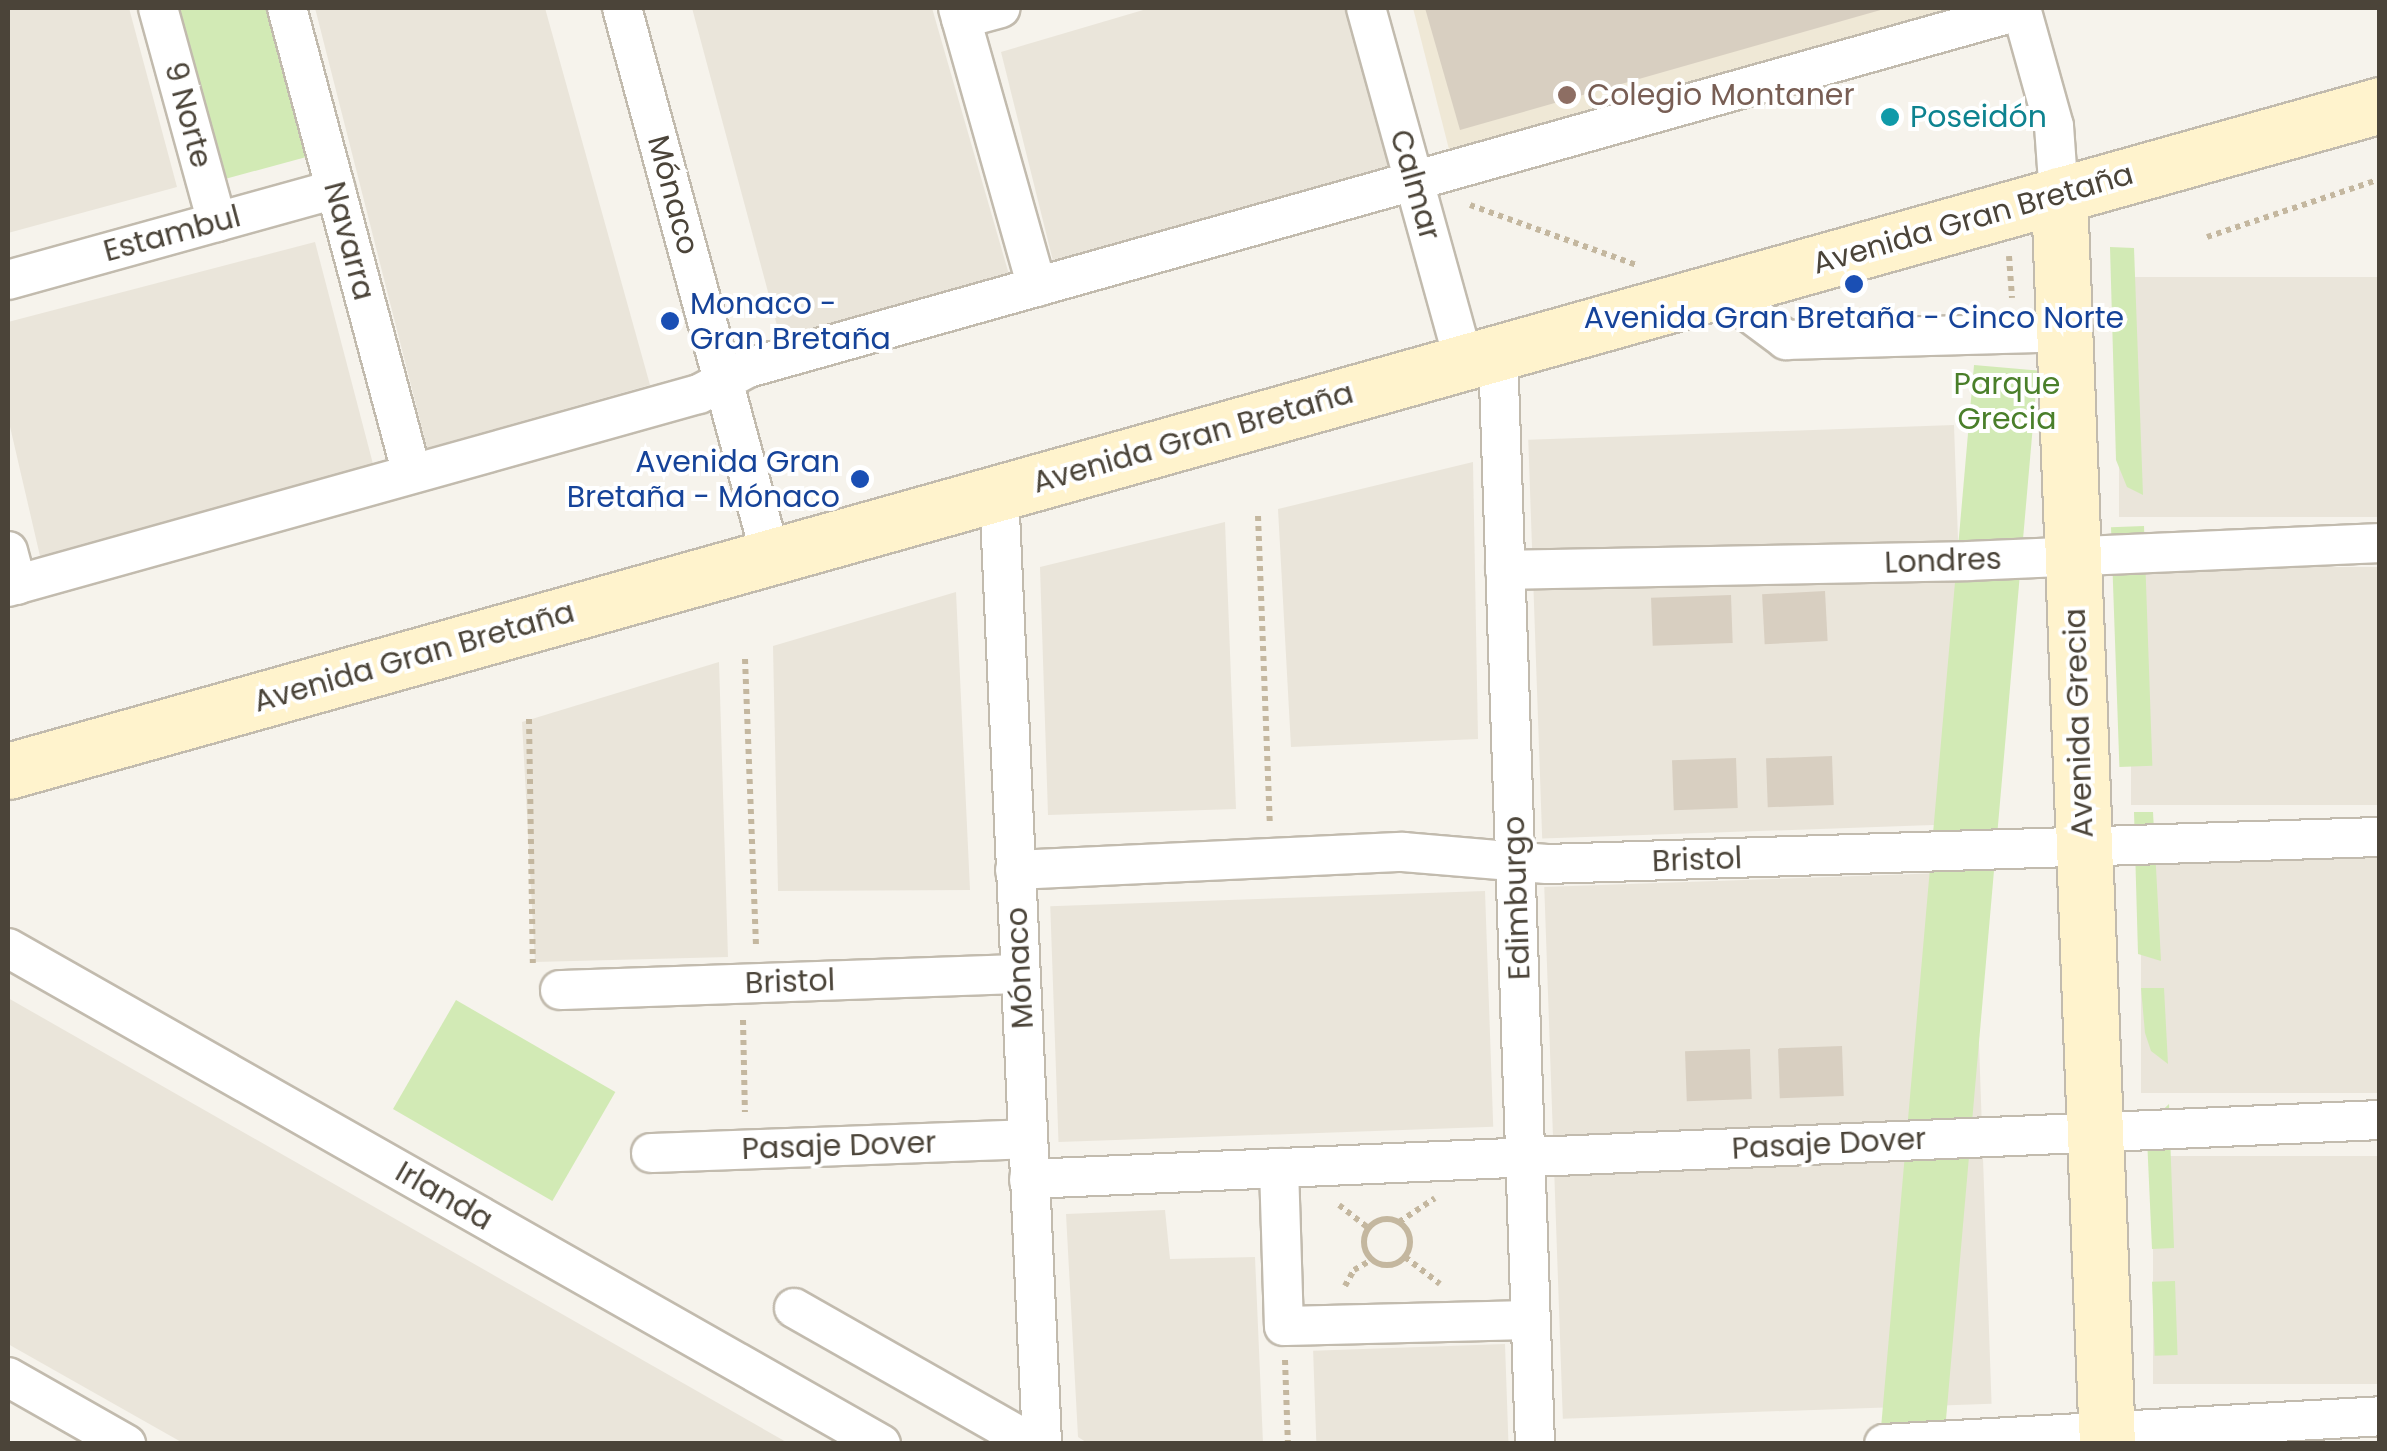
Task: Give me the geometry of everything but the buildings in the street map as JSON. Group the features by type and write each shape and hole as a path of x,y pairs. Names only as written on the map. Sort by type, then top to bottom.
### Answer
{"main road":[{"name":"Avenida Gran Bretaña","path":"8,771 2380,104"},
{"name":"Avenida Grecia","path":"2059,194 2107,1437"}],"street":[{"name":"9 Norte","path":"158,8 217,222"},
{"name":"Navarra","path":"287,8 412,474"},
{"name":"Mónaco","path":"622,8 771,557"},
{"path":"1001,8 959,13 1037,287"},
{"name":"Calmar","path":"1366,8 1414,181 1481,357"},
{"path":"11,574 412,474 698,394 748,368 2022,9"},
{"name":"Avenida Grecia","path":"2022,9 2058,146 2059,194"},
{"name":"Estambul","path":"8,280 336,189"},
{"path":"1720,290 1786,340 2064,332"},
{"name":"Edimburgo","path":"1481,357 1506,570 1534,1444"},
{"name":"Mónaco","path":"999,492 1042,1444"},
{"name":"Londres","path":"1506,570 2072,556 2380,543"},
{"name":"Bristol","path":"1015,870 1272,856 1421,853 1516,863 2084,849 2380,837"},
{"name":"Irlanda","path":"8,948 882,1444"},
{"name":"Bristol","path":"560,990 1020,974"},
{"name":"Pasaje Dover","path":"1029,1178 2380,1120"},
{"name":"Pasaje Dover","path":"651,1154 1027,1139"},
{"path":"1278,1168 1284,1326 1530,1320"},
{"path":"794,1308 1033,1444"},
{"path":"8,1377 65,1429 126,1444"},
{"path":"1884,1444 2107,1437 2380,1416"}],"path":[{"path":"2206,237 2380,179"},
{"path":"1414,181 1536,234 1646,268"},
{"path":"1258,516 1272,856"},
{"path":"745,659 749,984 746,1150"},
{"path":"529,719 533,964"},
{"path":"1391,1219 1405,1227 1409,1250 1398,1263 1379,1264 1365,1252 1364,1236 1374,1222 1391,1219"},
{"path":"1284,1326 1288,1444"}],"shaded area":[{"path":"8,8 129,8 177,187 8,233"},
{"path":"315,8 545,8 650,385 427,448"},
{"path":"692,8 932,8 1012,285 783,348"},
{"path":"1150,8 1346,8 1395,179 1056,273 1001,52"},
{"name":"Colegio Montaner","path":"1413,8 1942,8 1946,24 1453,165"},
{"path":"315,242 373,464 40,556 8,418 8,322"},
{"path":"2119,277 2379,277 2379,517 2119,517"},
{"path":"1954,425 1968,824 1542,839 1528,440"},
{"path":"1473,462 1478,739 1291,747 1278,509"},
{"path":"1225,522 1236,809 1048,815 1040,567"},
{"path":"2131,567 2379,567 2379,805 2131,805"},
{"path":"956,592 970,890 778,891 773,646"},
{"path":"719,662 728,957 535,962 522,722"},
{"path":"2141,857 2379,857 2379,1093 2141,1093"},
{"path":"1973,872 1992,1404 1563,1419 1544,887"},
{"path":"1485,891 1493,1127 1059,1142 1050,906"},
{"path":"8,998 788,1443 183,1443 8,1344"},
{"path":"2153,1156 2379,1156 2379,1384 2153,1384"},
{"path":"1165,1210 1170,1259 1255,1257 1263,1443 1089,1444 1078,1437 1066,1214"},
{"path":"1505,1344 1508,1443 1316,1444 1313,1351"}],"green space":[{"path":"177,8 269,8 310,156 225,179"},
{"path":"2110,247 2134,248 2143,495 2127,487 2116,460"},
{"name":"Parque Grecia","path":"1974,365 2038,371 1944,1444 1880,1440"},
{"path":"2144,526 2152,766 2119,767 2111,527"},
{"path":"2134,812 2153,812 2161,961 2138,954"},
{"path":"2141,988 2164,988 2168,1064 2151,1051 2145,1033"},
{"path":"456,1000 615,1092 552,1201 393,1109"},
{"path":"2169,1104 2174,1248 2152,1249 2147,1138 2150,1122"},
{"path":"2175,1281 2178,1355 2155,1356 2152,1282"}],"place":[{"name":"Colegio Montaner","path":"1567,95"},
{"name":"Poseidón","path":"1890,117"},
{"name":"Avenida Gran Bretaña - Cinco Norte","path":"1854,284"},
{"name":"Monaco - Gran Bretaña","path":"670,321"},
{"name":"Avenida Gran Bretaña - Mónaco","path":"860,479"}]}
